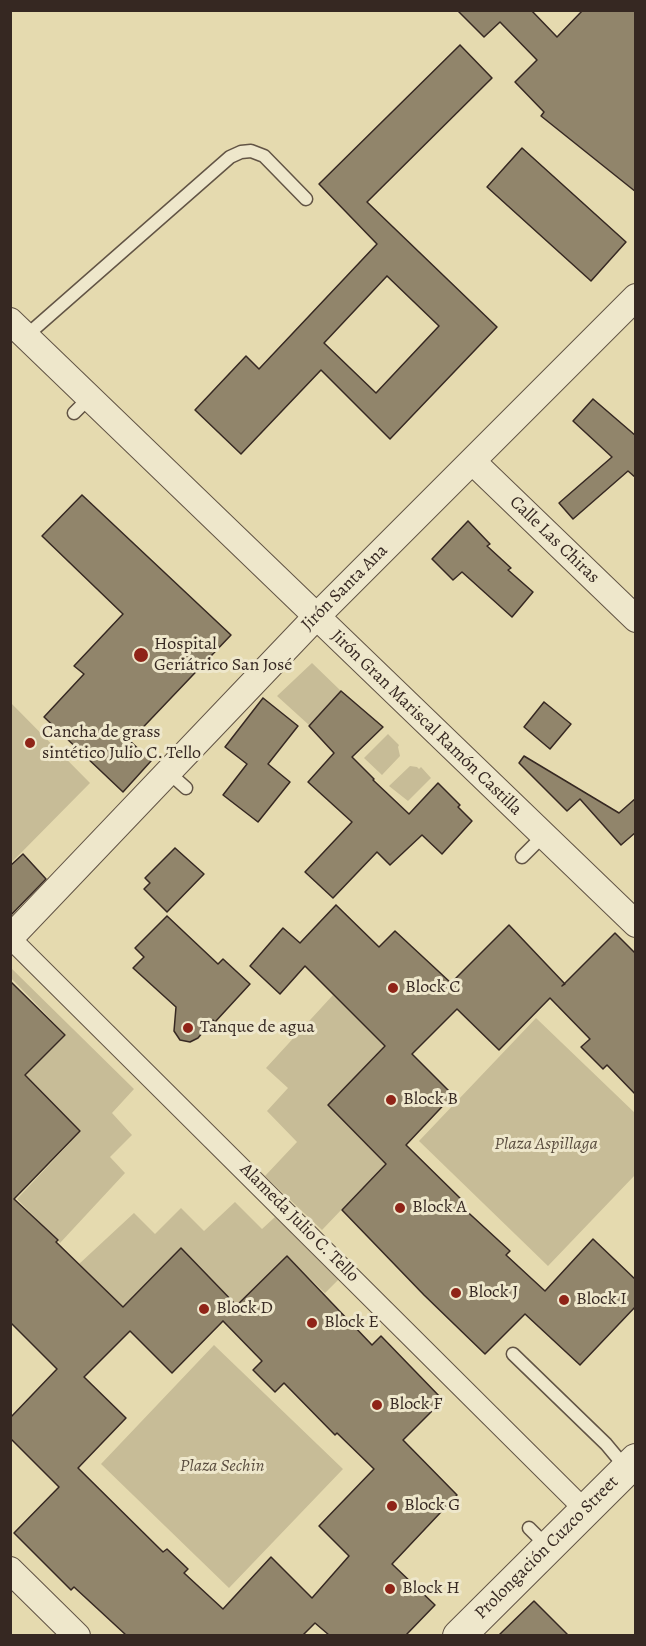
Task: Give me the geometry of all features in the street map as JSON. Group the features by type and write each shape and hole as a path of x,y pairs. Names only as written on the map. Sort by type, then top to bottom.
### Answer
{"street":[{"name":"Jirón Santa Ana","path":"10,938 177,780 316,617 636,297"},
{"name":"Jirón Gran Mariscal Ramón Castilla","path":"18,328 82,405 316,617 636,924"},
{"name":"Calle Las Chiras","path":"472,461 634,613"},
{"name":"Alameda Julio C. Tello","path":"10,938 585,1510"},
{"name":"Prolongación Cuzco Street","path":"459,1635 539,1538 585,1510 631,1465"},
{"path":"10,1570 77,1635"}],"lane":[{"path":"18,328 230,157 241,152 251,151 264,156 306,200"},
{"path":"522,857 543,836"},
{"path":"513,1354 606,1444 631,1465"}],"green space":[{"path":"312,663 341,691 309,725 277,696"},
{"name":"Cancha de grass sintético Julio C. Tello","path":"11,703 90,783 11,863"},
{"path":"388,734 399,745 400,756 382,775 364,758"},
{"path":"410,766 419,769 421,767 431,778 408,801 389,786"},
{"path":"10,967 134,1089 112,1113 132,1135 110,1157 125,1173 60,1243 17,1199 81,1131 26,1075 66,1035 11,978"},
{"path":"333,995 384,1046 328,1105 385,1164 322,1230 265,1176 297,1142 267,1111 288,1088 266,1068"},
{"name":"Plaza Aspillaga","path":"536,1018 636,1114 635,1175 548,1266 419,1141"},
{"path":"235,1202 262,1229 275,1217 340,1278 325,1293 287,1256 237,1306 181,1248 123,1306 79,1264 134,1213 155,1234 181,1208 204,1231"},
{"name":"Plaza Sechin","path":"214,1345 343,1469 229,1588 101,1464"}],"building":[{"path":"457,10 531,10 557,37 583,10 636,10 636,192 541,116 544,112 515,82 537,60 500,22 484,37"},
{"path":"460,45 492,78 367,202 497,327 390,439 321,370 241,454 195,410 246,356 259,369 377,244 319,184","holes":["387,276 439,326 376,393 324,343"]},
{"path":"522,148 626,242 591,281 487,187"},
{"path":"593,399 636,436 636,478 628,471 573,519 559,503 612,457 573,421"},
{"path":"82,495 231,635 130,741 151,761 123,792 44,717 84,674 74,666 123,614 42,536"},
{"path":"468,521 490,544 487,546 511,568 508,570 533,592 512,617 462,572 453,580 432,559"},
{"path":"341,691 383,727 352,757 373,780 409,814 438,783 472,821 442,854 422,835 390,865 377,852 333,898 305,872 352,822 308,782 334,753 309,726"},
{"path":"263,698 298,726 268,764 290,782 258,822 223,795 247,764 225,747"},
{"path":"544,702 571,724 550,749 524,727"},
{"path":"524,756 619,813 636,798 636,832 621,845 580,799 567,811 519,763"},
{"path":"175,848 204,874 167,912 144,889 150,883 145,878"},
{"path":"23,854 46,879 10,916 10,866"},
{"path":"336,905 379,947 395,931 451,983 509,925 565,983 615,933 636,954 636,1095 607,1065 603,1069 581,1047 590,1039 550,998 499,1050 457,1009 412,1054 453,1095 406,1145 463,1201 460,1205 510,1251 506,1255 545,1291 593,1239 636,1280 636,1306 580,1365 525,1314 485,1354 342,1210 386,1164 328,1105 385,1046 305,966 280,994 250,966 283,928 300,943"},
{"path":"167,916 218,964 223,959 250,984 215,1022 213,1020 198,1038 190,1042 180,1040 174,1031 176,1007 133,968 144,957 135,948"},
{"path":"10,981 65,1035 25,1075 80,1131 14,1199 58,1240 56,1242 123,1307 181,1248 237,1306 287,1256 372,1345 381,1336 443,1400 403,1440 457,1495 392,1564 435,1605 406,1635 329,1635 315,1623 303,1635 126,1635 74,1587 71,1590 14,1533 59,1487 10,1438 10,1418 57,1369 10,1322","holes":["223,1321 262,1361 253,1370 275,1392 284,1383 335,1435 337,1433 374,1469 319,1526 349,1556 312,1598 271,1557 223,1609 184,1573 188,1569 167,1549 163,1552 78,1468 126,1418 84,1377 130,1331 172,1373"]},
{"path":"534,1601 568,1635 499,1635"}],"place":[{"name":"Hospital Geriátrico San José","path":"141,655"},
{"name":"Cancha de grass sintético Julio C. Tello","path":"30,743"},
{"name":"Block C","path":"393,988"},
{"name":"Tanque de agua","path":"188,1028"},
{"name":"Block B","path":"391,1100"},
{"name":"Block A","path":"400,1208"},
{"name":"Block J","path":"456,1293"},
{"name":"Block I","path":"564,1300"},
{"name":"Block D","path":"204,1309"},
{"name":"Block E","path":"312,1323"},
{"name":"Block F","path":"377,1405"},
{"name":"Block G","path":"392,1506"},
{"name":"Block H","path":"390,1589"}]}
